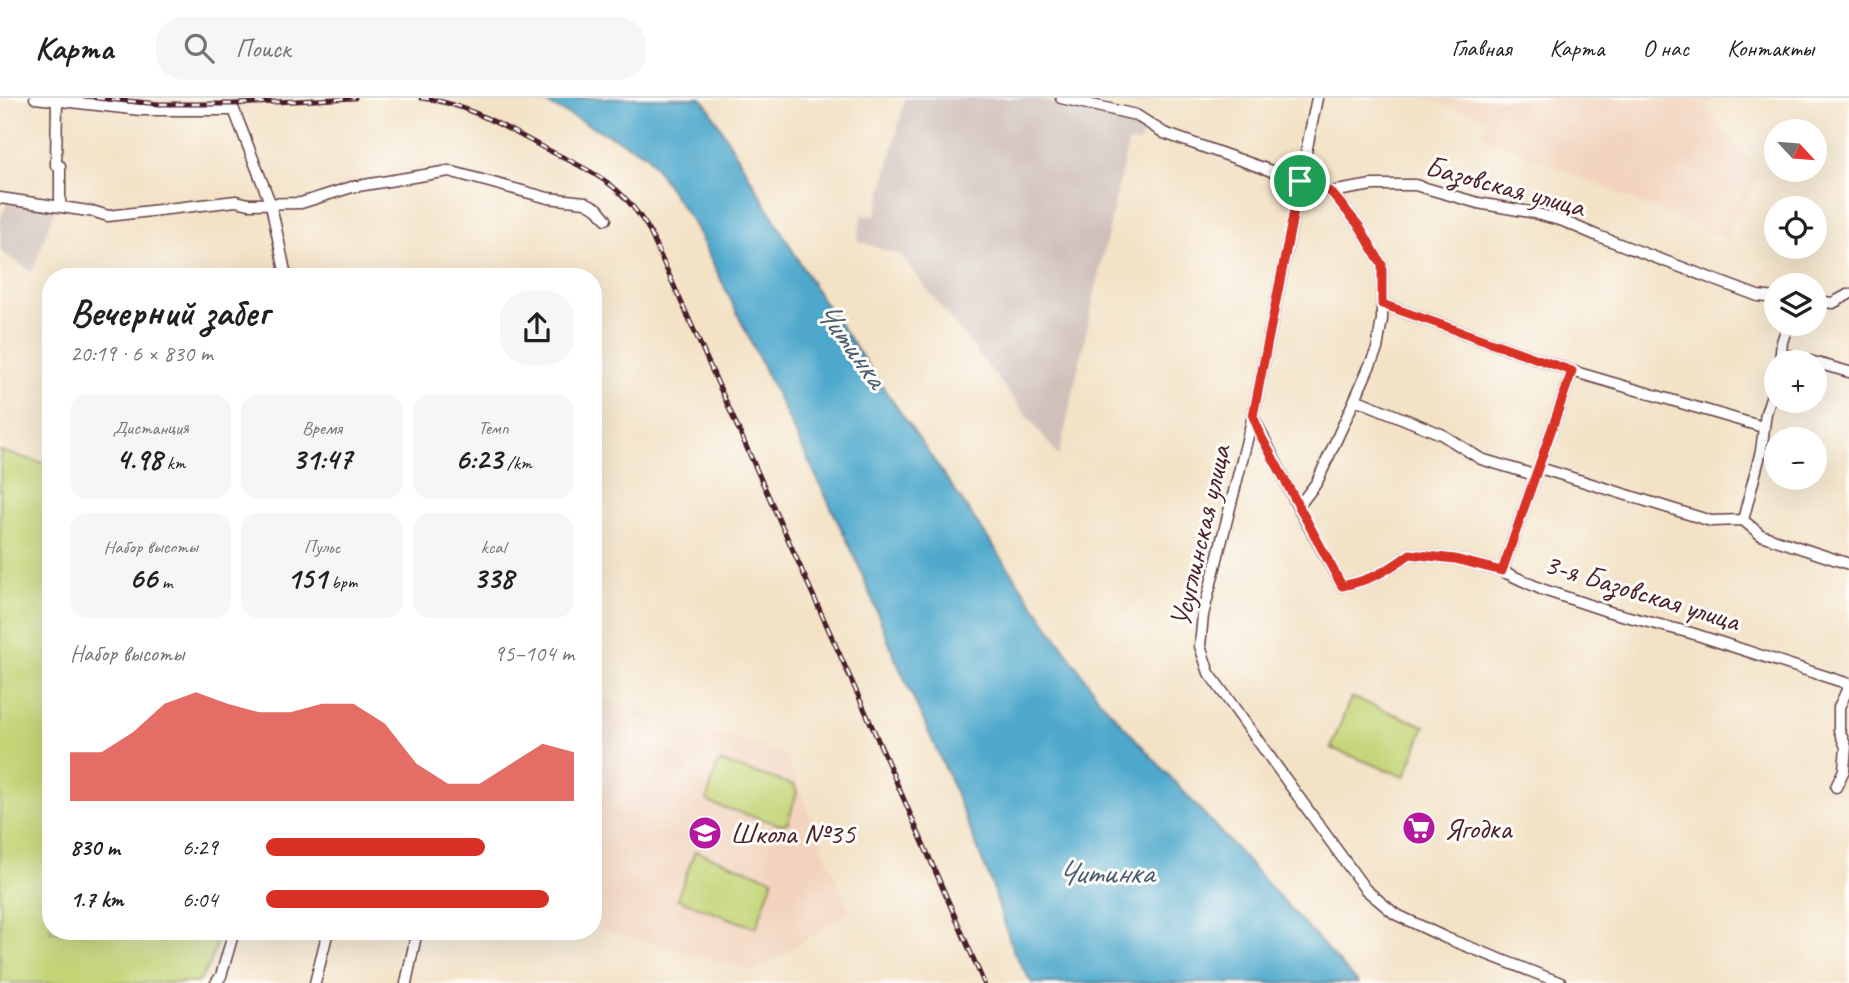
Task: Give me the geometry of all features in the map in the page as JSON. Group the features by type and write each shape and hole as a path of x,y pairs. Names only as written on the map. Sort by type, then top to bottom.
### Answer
{"street":[{"path":"35,98 141,110 234,110 271,205 284,268"},
{"name":"Базовская улица","path":"1060,98 1136,115 1164,133 1331,192 1372,185 1415,185 1478,203 1563,221 1764,297"},
{"name":"Усуглинская улица","path":"1317,98 1253,416 1203,615 1200,646 1209,673 1365,889 1395,914 1447,938 1561,983"},
{"path":"57,101 56,165 60,166 60,206"},
{"path":"0,198 108,216 236,201 249,205 300,203 352,187 449,172 548,198 585,202 598,209 606,219"},
{"path":"1253,416 1298,507 1317,482 1355,399 1377,349 1382,319 1382,265 1360,227 1331,192"},
{"path":"1827,302 1833,303 1849,294"},
{"path":"1382,304 1572,371 1763,427"},
{"path":"1827,367 1849,372"},
{"path":"1502,571 1572,371"},
{"path":"1355,399 1441,434 1480,459 1531,474 1543,469 1711,521 1743,520 1760,535 1849,564"},
{"path":"1743,520 1761,451 1767,413"},
{"name":"3-я Базовская улица","path":"1298,507 1342,586 1365,581 1410,554 1455,559 1502,571 1541,589 1610,612 1691,633 1849,685"},
{"path":"1836,787 1844,770 1846,747 1839,730 1839,707 1849,685"},
{"path":"216,983 221,976 231,940"},
{"path":"315,983 326,940"},
{"path":"406,983 415,940"}],"shaded area":[{"path":"905,98 1034,98 1145,128 1139,143 1128,142 1059,456 900,255 857,241 862,215 876,216"},
{"path":"1422,98 1715,98 1706,110 1761,173 1725,239 1481,135 1487,117"},
{"path":"7,203 55,209 32,272 0,251 0,220"},
{"name":"Школа №35","path":"602,699 786,754 849,912 755,972 602,930"}],"green space":[{"path":"0,451 42,463 42,940 217,940 210,964 198,983 0,983"},
{"path":"1351,697 1425,726 1405,777 1331,748"},
{"path":"721,762 794,785 797,792 788,822 781,825 712,804 707,799 717,765"},
{"path":"695,851 773,879 756,928 677,899"}],"water":[{"name":"Читинка","path":"536,98 701,98 817,292 1100,700 1358,983 1032,983 1014,953 991,882 949,777 896,660 856,559 695,226 646,154"}],"railway":[{"path":"96,98 159,104 234,104 355,98"},
{"path":"421,98 470,111 586,169 620,193 648,228 984,983"}],"place":[{"name":"Ягодка","path":"1419,828"},
{"name":"Школа №35","path":"705,833"}],"route":[{"path":"1300,181 1331,192 1360,227 1382,265 1382,304 1572,371 1502,571 1455,559 1410,554 1365,581 1342,586 1262,438 1253,416 1300,181"}]}
